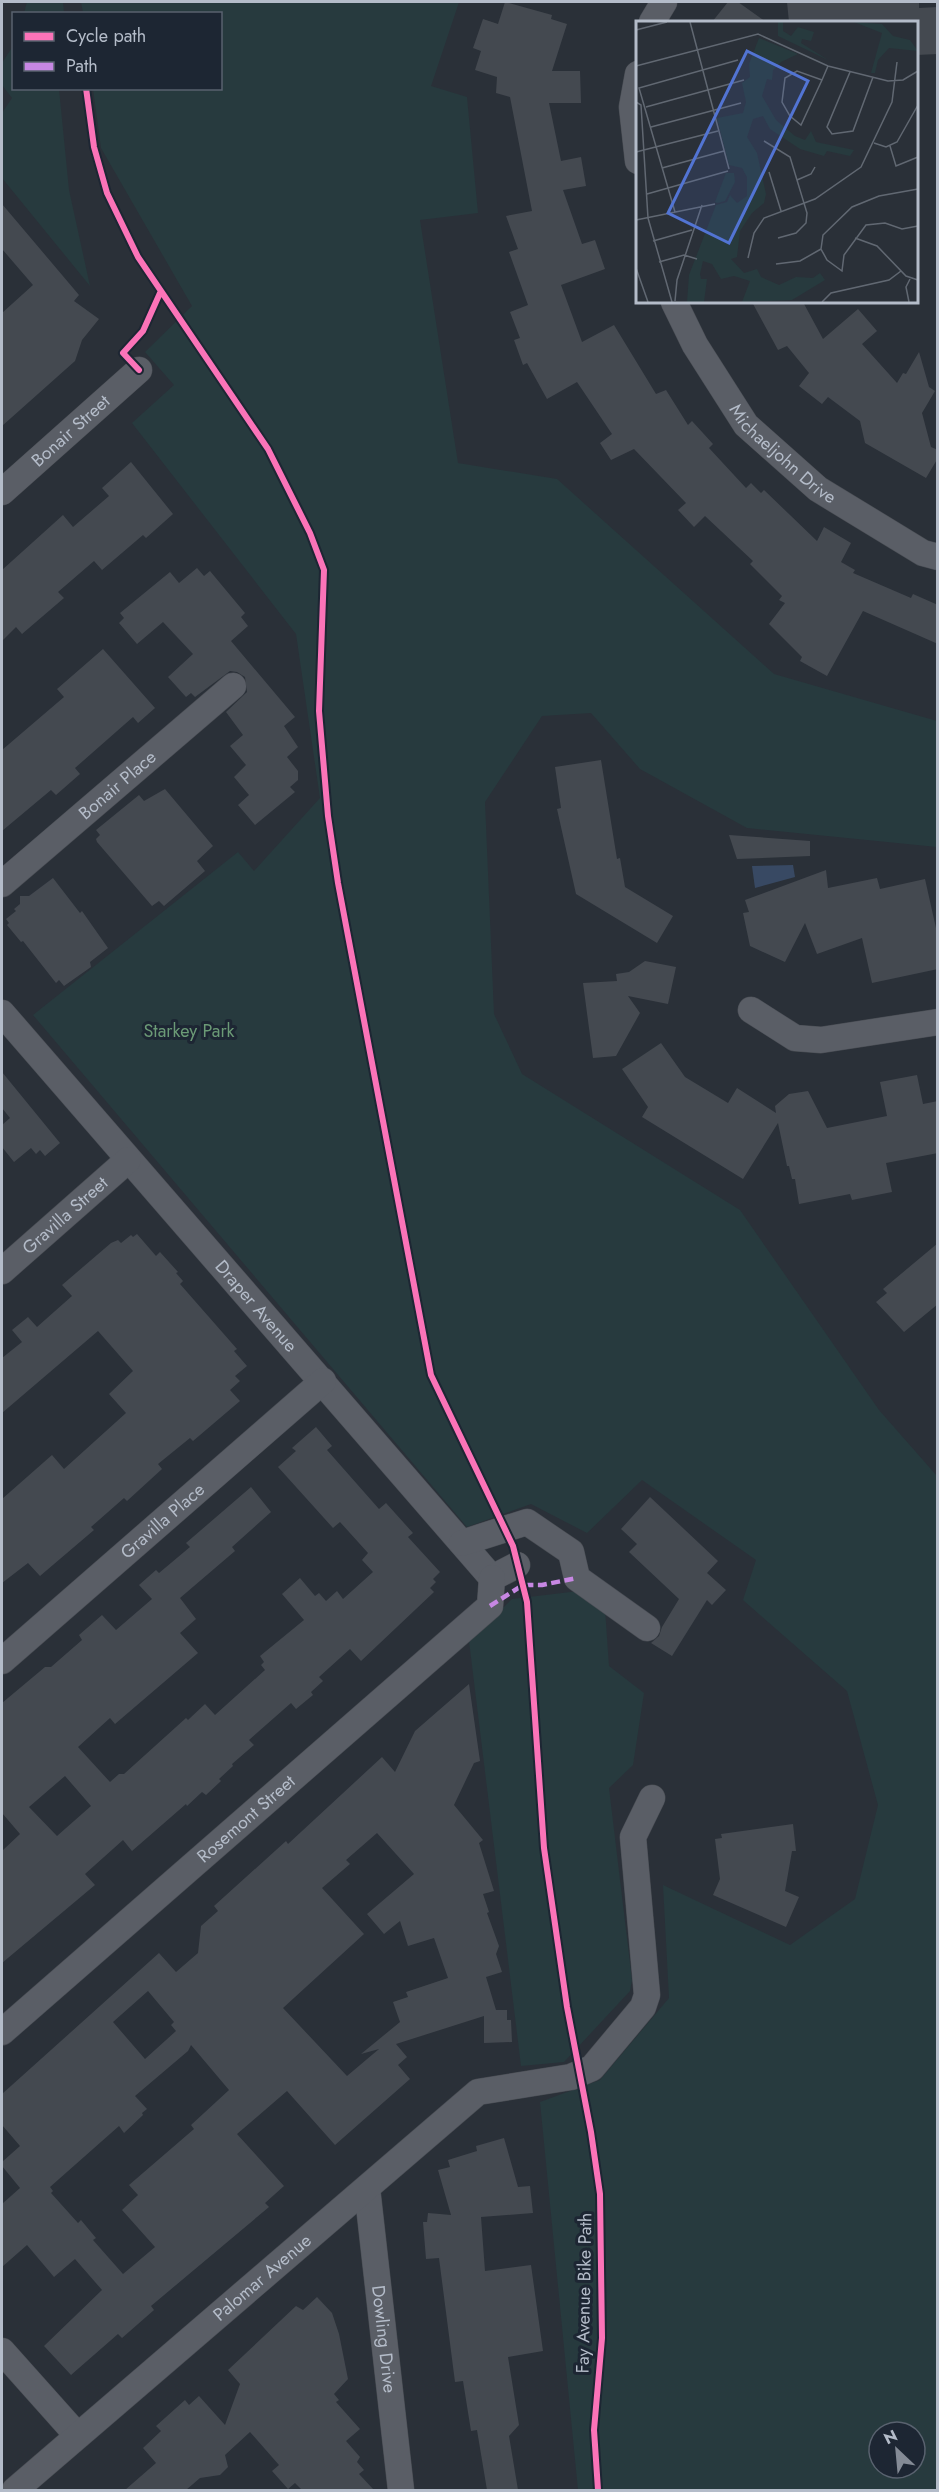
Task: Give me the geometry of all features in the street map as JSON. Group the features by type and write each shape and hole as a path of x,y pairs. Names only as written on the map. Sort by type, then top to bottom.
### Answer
{"street":[{"path":"653,21 664,2"},
{"path":"636,85 632,107 636,143"},
{"name":"Michaeljohn Drive","path":"674,303 695,345 747,425 818,489 923,553 938,557"},
{"name":"Bonair Street","path":"2,492 139,370"},
{"name":"Bonair Place","path":"2,884 233,686"},
{"path":"751,1010 795,1038 821,1040 938,1022"},
{"name":"Draper Avenue","path":"2,1013 492,1578"},
{"name":"Gravilla Street","path":"2,1271 128,1160"},
{"name":"Gravilla Place","path":"2,1661 322,1381"},
{"path":"462,1543 527,1522 571,1552 577,1578 647,1628"},
{"path":"492,1578 517,1565"},
{"name":"Rosemont Street","path":"2,2032 490,1606 492,1578"},
{"name":"Palomar Avenue","path":"15,2490 76,2435 478,2092 519,2088 571,2077 592,2068 643,2007 647,1995 633,1837 651,1798"},
{"name":"Dowling Drive","path":"367,2188 401,2490"},
{"path":"2,2351 76,2435"}],"green space":[{"path":"27,2 63,2 64,12 24,12"},
{"name":"Starkey Park","path":"81,2 459,2 431,86 467,97 478,213 420,220 458,463 557,479 774,674 937,721 937,847 747,828 640,769 591,713 542,716 485,802 494,1014 522,1074 740,1210 879,1410 937,1476 937,2490 578,2490 540,2102 600,2080 669,1998 663,1885 790,1945 855,1899 878,1805 847,1691 743,1600 756,1560 642,1480 587,1533 531,1504 467,1527 33,1015 238,852 254,871 320,798 296,634 132,423 174,385 145,352 192,306 101,148 93,90 222,90 222,12 83,12"},
{"path":"12,48 12,90 59,90 69,190 90,286 2,178 2,113 12,98 2,85 2,63"},
{"path":"579,1591 605,1609 609,1666 644,1693 633,1765 609,1788 632,1980 630,1991 564,2062 521,2066 469,1641 512,1599"}],"water":[{"path":"793,865 795,877 755,888 752,866"}],"building":[{"path":"505,2 552,15 551,19 567,24 552,71 580,71 581,103 549,103 561,161 581,157 586,186 563,190 582,244 595,240 605,269 561,285 582,342 614,325 656,394 666,390 688,425 692,421 713,444 709,448 746,488 751,483 761,493 764,490 817,541 824,527 851,543 841,562 855,570 853,573 911,598 913,594 938,605 938,644 863,611 827,676 800,661 802,657 769,624 785,603 779,600 782,596 750,564 753,561 705,516 694,527 678,510 686,503 634,449 611,460 600,443 612,434 577,382 547,399 527,363 523,365 514,340 520,338 510,312 528,305 509,252 518,249 506,216 532,211 510,97 496,93 497,77 475,70 481,51 473,48 483,19 498,24"},
{"path":"728,2 738,2 765,21 713,21"},
{"path":"787,2 919,2 919,8 938,7 938,54 918,55 918,21 789,21"},
{"path":"2,204 79,295 74,301 99,319 82,340 75,361 2,426 2,313 33,285 2,249"},
{"path":"753,303 804,303 823,339 858,309 877,331 862,344 897,383 903,373 906,374 919,352 929,387 935,391 922,413 931,447 938,450 938,458 926,478 865,443 860,421 828,397 822,404 799,386 809,373 787,346 778,350"},
{"path":"131,462 173,514 146,538 143,535 102,570 94,561 58,592 64,598 22,634 16,627 2,641 2,570 63,515 73,527 109,496 102,488"},
{"path":"197,568 204,576 210,571 245,613 241,617 248,626 231,641 295,717 284,726 298,747 287,757 298,771 298,780 290,787 295,792 255,825 238,805 249,795 234,777 246,765 230,746 243,735 226,712 247,692 245,677 230,671 195,697 191,693 186,697 168,677 193,654 163,622 137,644 119,623 124,618 120,613 170,572 179,583"},
{"path":"103,649 155,708 138,723 133,717 75,768 80,774 56,795 51,790 2,831 2,750 64,697 57,689"},
{"path":"601,760 617,859 620,858 625,887 673,916 657,943 576,894 557,809 561,808 555,767"},
{"path":"165,789 213,846 197,861 205,871 164,906 159,901 152,906 97,842 96,839 100,835 96,830 139,795 144,801"},
{"path":"729,835 810,841 810,856 737,859"},
{"path":"826,870 828,888 877,878 880,889 925,879 938,937 938,969 872,983 862,938 817,954 805,923 785,962 750,946 743,913 749,912 745,900"},
{"path":"53,878 80,913 82,911 108,948 90,962 91,967 64,986 59,980 56,983 23,941 21,942 7,925 9,923 6,919 16,911 14,909 20,904 20,896 29,896"},
{"path":"645,961 676,967 668,1004 628,996 640,1013 616,1056 593,1058 583,983 617,981 616,974 629,972"},
{"path":"661,1043 685,1077 728,1103 737,1088 776,1113 775,1106 789,1094 808,1091 827,1128 887,1116 880,1082 917,1075 923,1104 938,1101 938,1153 886,1163 892,1192 852,1200 850,1194 799,1204 795,1179 792,1179 789,1166 787,1166 778,1123 743,1179 642,1117 648,1107 622,1069"},
{"path":"2,1072 60,1143 45,1156 40,1150 36,1154 31,1148 14,1162 2,1147 2,1125 10,1118 2,1108"},
{"path":"137,1234 156,1256 160,1252 178,1272 176,1273 183,1281 180,1284 237,1349 234,1351 247,1366 235,1376 240,1381 230,1390 240,1401 193,1441 190,1438 158,1464 162,1469 127,1501 124,1498 91,1527 94,1530 40,1576 28,1563 2,1583 2,1499 52,1455 64,1469 126,1413 109,1394 133,1371 98,1331 2,1413 2,1358 22,1342 12,1330 28,1317 37,1327 72,1296 62,1285 111,1243 118,1240 121,1243 131,1235 133,1237"},
{"path":"938,1243 938,1304 904,1332 876,1302 887,1293 883,1289"},
{"path":"316,1427 332,1446 327,1450 379,1509 386,1503 413,1533 408,1537 440,1572 433,1579 436,1582 430,1588 434,1592 361,1661 350,1649 319,1677 323,1681 311,1692 313,1695 296,1709 291,1703 249,1740 254,1745 232,1764 233,1766 219,1779 221,1781 206,1795 202,1792 187,1806 186,1804 132,1851 123,1840 85,1874 95,1885 2,1963 2,1851 20,1834 2,1813 2,1703 45,1667 51,1667 82,1640 79,1635 102,1615 116,1630 152,1599 139,1585 156,1570 159,1573 190,1547 186,1543 251,1487 271,1512 232,1547 235,1551 180,1598 196,1619 180,1633 198,1653 115,1724 110,1718 78,1747 110,1782 119,1774 124,1774 186,1718 188,1720 205,1704 215,1715 265,1670 261,1665 264,1662 260,1656 304,1620 282,1594 300,1578 315,1596 319,1593 326,1601 337,1591 343,1599 373,1572 362,1560 368,1553 340,1522 333,1528 278,1467 296,1451 292,1448","holes":["65,1776 91,1806 57,1836 29,1807"]},
{"path":"650,1497 718,1561 707,1573 726,1590 712,1605 707,1600 672,1656 651,1643 659,1636 679,1599 629,1552 637,1544 621,1529"},
{"path":"469,1684 480,1761 474,1763 454,1805 483,1840 479,1843 494,1891 483,1894 499,1946 496,1954 502,1972 486,1977 496,2010 507,2010 507,2020 511,2020 512,2042 484,2043 484,2016 396,2044 407,2057 398,2065 410,2079 335,2145 287,2091 237,2134 284,2186 265,2203 269,2207 151,2306 154,2310 122,2338 118,2334 71,2375 44,2346 102,2290 75,2259 54,2277 27,2245 2,2267 2,2204 20,2188 2,2166 2,2162 20,2146 2,2125 2,2094 159,1953 176,1972 198,1953 201,1926 218,1911 214,1906 286,1841 288,1844 382,1757 395,1772 415,1731","holes":["377,1833 414,1874 367,1914 384,1934 400,1921 408,1946 434,1938 448,1978 406,1992 408,1997 393,2002 400,2022 361,2054 379,2049 347,2076 283,2008 364,1934 322,1888 350,1864 346,1860","148,1991 174,2022 171,2025 176,2031 145,2059 113,2022","191,2045 229,2090 191,2125 194,2129 129,2185 138,2195 122,2210 155,2247 123,2274 93,2240 96,2238 81,2220 78,2223 51,2193 53,2191 50,2187 119,2126 124,2133 143,2115 142,2113 147,2109 135,2096 188,2051"]},
{"path":"793,1824 796,1851 792,1851 785,1891 799,1897 786,1927 713,1895 720,1879 715,1839 722,1838 721,1834"},
{"path":"504,2138 518,2187 530,2186 533,2213 481,2217 485,2271 531,2265 543,2351 508,2357 519,2425 509,2436 518,2490 487,2490 477,2430 471,2431 463,2381 455,2382 439,2258 426,2259 423,2222 427,2222 428,2213 451,2215 438,2170 450,2167 448,2160 477,2151 476,2146"},
{"path":"317,2297 332,2313 339,2334 348,2379 334,2394 339,2400 336,2402 360,2429 346,2441 360,2457 357,2462 364,2470 359,2474 374,2490 302,2490 295,2483 288,2489 272,2471 279,2465 250,2432 225,2455 228,2467 220,2475 200,2478 186,2490 125,2490 156,2463 143,2448 161,2431 156,2426 185,2400 189,2405 199,2396 225,2425 240,2384 228,2370 296,2306 303,2310"}],"marked path":[{"path":"490,1606 523,1585 542,1585 577,1578"}],"cycle path":[{"name":"Fay Avenue Bike Path","path":"86,90 94,147 107,193 138,257 268,449 310,533 324,570 319,711 328,816 338,883 431,1375 513,1546 527,1602 544,1848 567,2007 591,2132 600,2194 602,2338 594,2430 598,2490"},
{"path":"139,370 123,353 143,331 160,293"}]}
